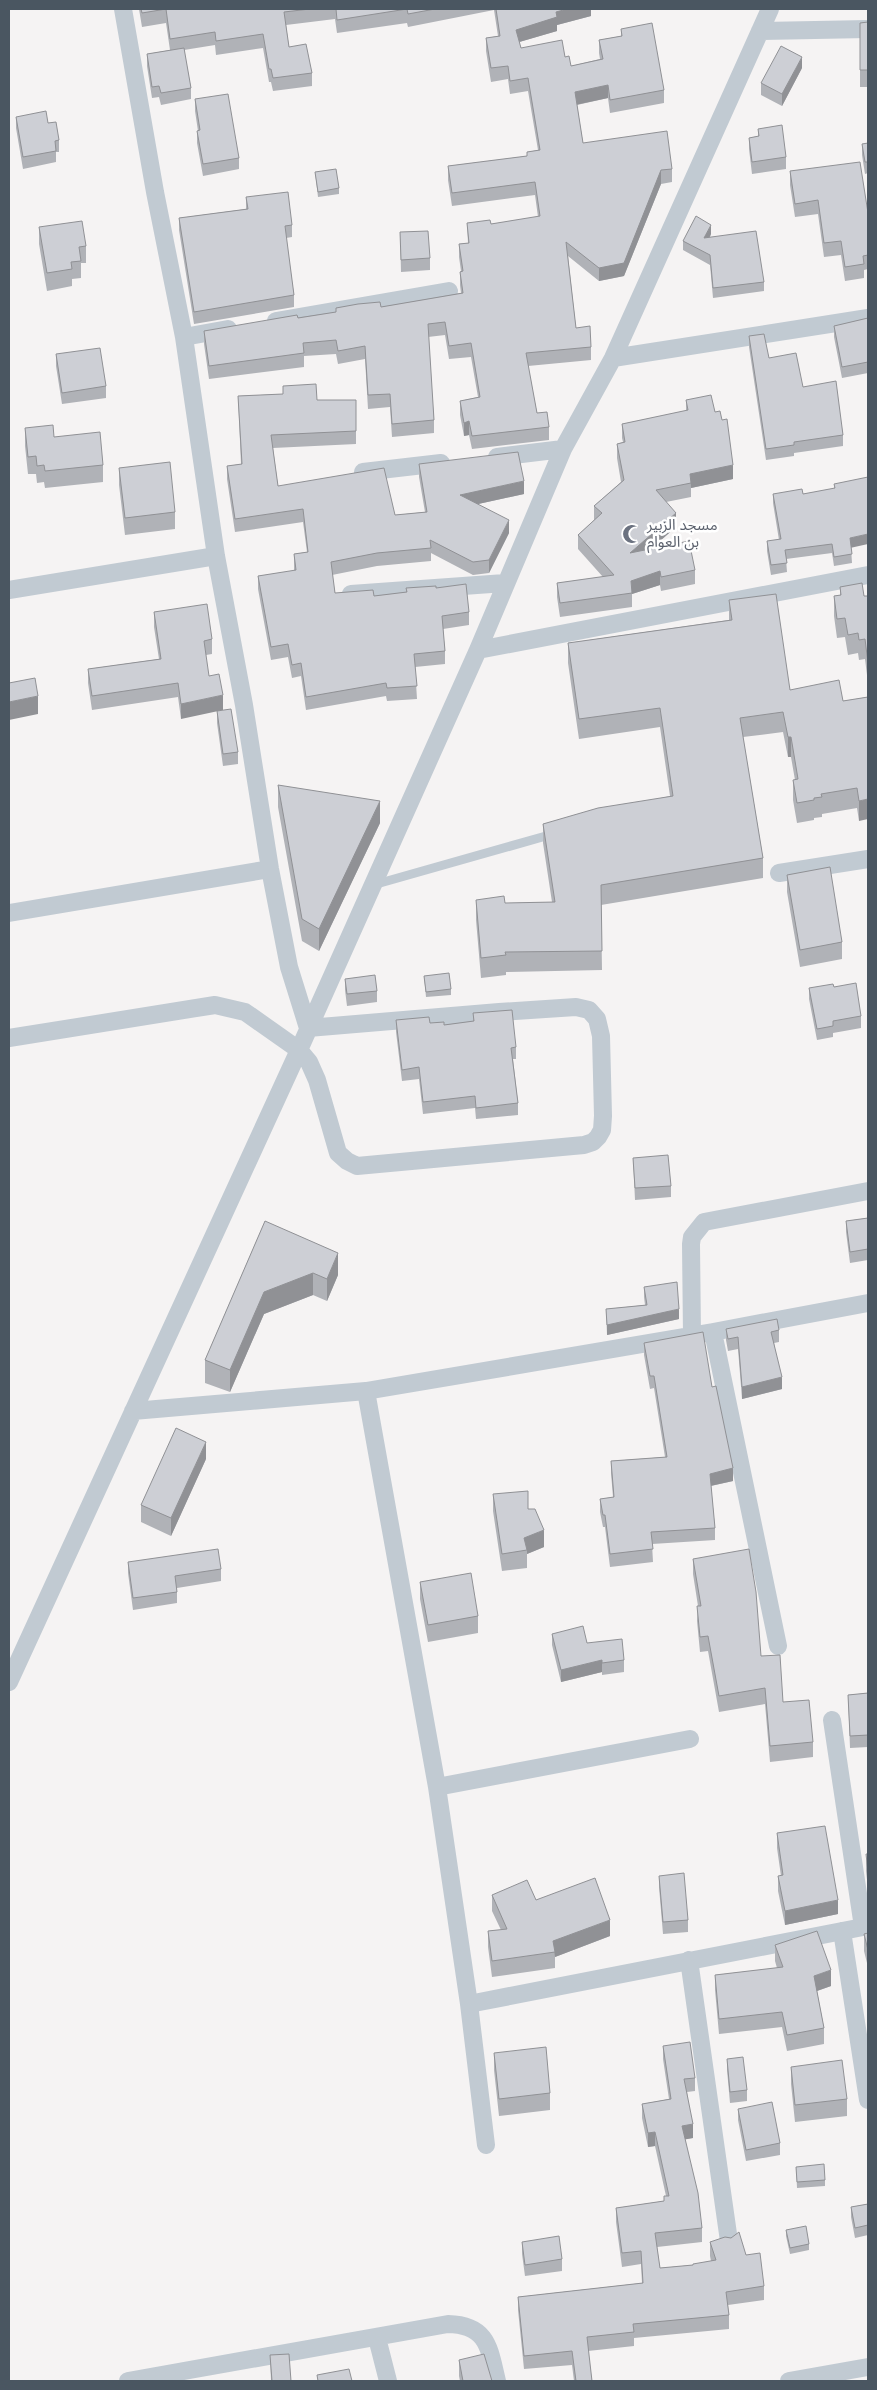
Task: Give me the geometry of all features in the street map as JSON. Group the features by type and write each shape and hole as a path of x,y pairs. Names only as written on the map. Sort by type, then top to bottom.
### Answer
{"street":[{"path":"123,9 155,192 184,337 216,556 244,705 270,869 289,966 308,1028"},
{"path":"9,1682 299,1050 478,650 563,449 613,358 770,9"},
{"path":"760,31 868,29"},
{"path":"263,324 449,291"},
{"path":"613,358 868,318"},
{"path":"184,337 243,327"},
{"path":"476,459 563,449"},
{"path":"351,474 457,462"},
{"path":"9,590 216,556"},
{"path":"478,650 868,575"},
{"path":"347,594 505,583"},
{"path":"779,873 868,859"},
{"path":"9,914 270,869"},
{"path":"9,1038 215,1006 245,1012 299,1050 309,1062 317,1080 338,1153 347,1161 357,1166 478,1156 584,1144 593,1142 602,1130 601,1036 597,1019 590,1010 576,1007 308,1028"},
{"path":"692,1336 691,1244 692,1237 704,1222 868,1191"},
{"path":"133,1411 366,1391 692,1336 868,1303"},
{"path":"713,1332 778,1646"},
{"path":"366,1391 437,1787 486,2145"},
{"path":"468,2004 866,1926 832,1720"},
{"path":"437,1787 690,1739"},
{"path":"842,1931 868,2100"},
{"path":"689,1960 729,2241"},
{"path":"128,2381 448,2324 471,2327 488,2342 497,2381"},
{"path":"377,2338 388,2381"},
{"path":"789,2381 868,2367"}],"lane":[{"path":"373,885 564,831"}],"building":[{"path":"141,9 166,9 142,13"},
{"path":"166,9 310,9 284,12 289,47 306,44 312,73 273,78 271,69 269,69 263,34 216,41 215,32 170,39"},
{"path":"336,9 407,9 337,20"},
{"path":"407,9 435,9 408,14"},
{"path":"496,9 567,9 556,12 557,17 516,30 521,48 562,40 565,57 569,56 571,66 603,59 599,40 622,36 621,29 652,23 664,90 610,100 608,85 575,92 583,143 667,131 672,169 661,170 624,263 599,268 566,242 576,328 590,326 591,347 526,353 537,413 547,412 549,427 472,436 469,421 464,423 460,401 480,397 471,343 449,346 445,322 428,324 434,420 392,424 390,394 368,395 365,346 338,351 336,340 303,343 304,353 209,366 204,331 297,315 298,318 336,312 336,308 358,304 380,302 381,307 463,293 460,272 463,271 459,244 469,243 467,223 490,220 491,224 540,216 535,182 452,193 448,166 527,156 527,152 540,150 528,78 510,81 508,66 491,68 486,38 500,36"},
{"path":"868,22 868,70 860,70 860,23"},
{"path":"781,46 802,57 782,94 761,83"},
{"path":"184,48 191,88 161,93 159,86 152,87 147,54"},
{"path":"228,94 239,158 203,164 197,131 200,130 195,99"},
{"path":"46,111 48,123 56,122 59,140 55,141 56,151 23,157 16,117"},
{"path":"782,125 786,157 752,162 749,138 759,136 758,129"},
{"path":"868,143 868,162 865,162 862,144"},
{"path":"860,162 868,213 868,255 863,256 864,264 845,267 841,241 824,243 818,200 795,204 790,171"},
{"path":"336,169 339,188 318,192 315,172"},
{"path":"288,192 292,225 285,226 294,295 194,312 179,218 248,209 246,197"},
{"path":"696,216 711,225 704,238 756,231 764,282 713,288 710,255 683,241"},
{"path":"82,221 86,246 79,247 81,261 71,262 72,269 47,273 39,227"},
{"path":"428,231 430,258 401,260 400,232"},
{"path":"868,318 868,362 842,367 834,326"},
{"path":"764,334 769,358 796,353 803,387 836,381 843,435 794,442 794,445 766,449 749,336"},
{"path":"100,348 106,386 62,393 56,354"},
{"path":"316,384 317,400 356,400 356,431 271,435 278,486 384,468 395,515 427,512 419,464 518,452 524,481 460,495 509,520 489,560 473,562 430,540 431,548 377,553 331,562 335,593 373,590 374,596 407,592 406,588 436,586 436,588 466,584 469,612 442,616 445,651 414,654 417,686 387,688 386,683 306,697 301,663 292,665 288,644 271,647 258,576 296,570 294,554 308,552 303,509 235,519 227,466 242,464 238,396 283,394 283,386"},
{"path":"711,395 715,412 720,411 722,420 727,419 733,465 690,474 691,483 656,490 676,513 630,553 689,541 695,570 661,577 660,571 631,581 632,593 560,603 557,583 614,575 578,535 602,513 594,506 624,480 617,444 625,442 622,424 688,410 686,400"},
{"path":"53,425 54,437 100,432 103,465 45,471 44,465 37,466 36,456 28,457 25,428"},
{"path":"170,462 175,512 125,518 119,468"},
{"path":"868,477 868,534 850,538 852,554 834,557 832,544 785,550 787,563 771,565 767,541 781,539 773,494 802,489 803,494 835,488 834,484"},
{"path":"862,583 864,596 868,596 868,663 865,639 859,640 858,633 848,635 845,618 837,619 834,596 841,595 840,587"},
{"path":"776,594 790,690 839,680 843,701 868,697 868,799 859,801 857,788 821,794 822,797 814,798 814,800 797,803 793,780 798,779 791,737 788,737 783,712 740,718 763,858 601,885 602,951 505,952 506,955 481,958 476,900 504,896 505,903 555,902 543,824 598,808 673,796 660,708 579,719 568,643 732,620 729,600"},
{"path":"207,604 212,639 204,641 209,676 219,674 223,695 181,704 178,683 92,696 88,669 161,659 154,612"},
{"path":"35,678 38,696 9,702 9,683"},
{"path":"231,709 238,752 223,754 217,711"},
{"path":"278,785 380,801 319,929 302,919"},
{"path":"830,867 842,942 800,950 787,875"},
{"path":"449,973 451,989 426,992 424,976"},
{"path":"375,975 377,991 347,994 345,979"},
{"path":"856,983 861,1016 833,1021 833,1026 817,1029 809,988 833,984 834,987"},
{"path":"512,1010 516,1047 511,1048 518,1103 476,1108 475,1096 423,1102 419,1067 402,1070 396,1020 429,1017 430,1023 444,1022 444,1025 474,1021 473,1013"},
{"path":"668,1155 671,1186 635,1188 633,1158"},
{"path":"868,1218 868,1249 850,1252 846,1221"},
{"path":"265,1221 338,1253 327,1279 313,1273 264,1292 230,1370 205,1360"},
{"path":"677,1282 679,1309 607,1325 606,1309 647,1305 644,1287"},
{"path":"777,1319 779,1330 771,1332 782,1377 742,1387 738,1337 728,1339 726,1329"},
{"path":"703,1332 712,1387 716,1386 733,1468 710,1474 715,1528 651,1532 653,1549 610,1554 605,1515 603,1515 600,1499 614,1497 611,1461 667,1457 654,1376 650,1376 644,1343"},
{"path":"176,1428 206,1442 171,1518 141,1505"},
{"path":"528,1491 528,1509 535,1509 544,1530 524,1538 527,1550 502,1554 493,1494"},
{"path":"218,1549 221,1569 175,1576 177,1592 133,1598 128,1562"},
{"path":"749,1549 756,1592 761,1656 780,1655 783,1702 809,1700 813,1742 770,1746 765,1688 719,1696 708,1636 700,1637 697,1606 701,1606 693,1559"},
{"path":"471,1573 478,1616 428,1625 420,1582"},
{"path":"583,1626 587,1643 622,1639 624,1660 602,1663 602,1660 561,1670 552,1634"},
{"path":"868,1693 868,1735 850,1736 848,1695"},
{"path":"825,1826 838,1900 785,1911 778,1876 783,1875 777,1833"},
{"path":"866,1854 868,1854 868,1872"},
{"path":"684,1873 688,1920 663,1922 659,1876"},
{"path":"595,1878 610,1920 553,1941 555,1952 492,1961 488,1931 507,1929 492,1895 527,1880 536,1900"},
{"path":"817,1931 831,1970 814,1976 824,2028 787,2035 782,2012 719,2019 715,1975 783,1967 775,1945"},
{"path":"868,1933 868,1950 864,1934"},
{"path":"690,2042 695,2078 684,2079 693,2124 682,2126 698,2193 702,2228 655,2233 660,2268 693,2265 716,2260 710,2242 725,2237 731,2238 739,2232 746,2255 760,2253 764,2286 726,2292 729,2315 633,2324 634,2332 587,2337 592,2381 576,2381 572,2351 524,2356 518,2297 643,2283 641,2251 622,2253 616,2208 664,2201 664,2196 669,2196 655,2132 648,2133 642,2104 671,2099 663,2046"},
{"path":"546,2047 550,2093 499,2099 494,2053"},
{"path":"743,2057 747,2090 730,2092 727,2059"},
{"path":"842,2060 847,2099 795,2105 791,2067"},
{"path":"772,2102 780,2143 746,2150 738,2109"},
{"path":"824,2164 825,2180 797,2182 796,2167"},
{"path":"868,2204 868,2225 855,2228 851,2207"},
{"path":"806,2226 809,2244 790,2248 786,2230"},
{"path":"559,2236 562,2259 525,2265 522,2242"},
{"path":"289,2354 291,2381 272,2381 270,2355"},
{"path":"484,2354 492,2381 463,2381 459,2360"},
{"path":"349,2369 352,2381 318,2381 317,2375"}],"place":[{"name":"مسجد الزبير بن العوام","path":"632,534"}]}
